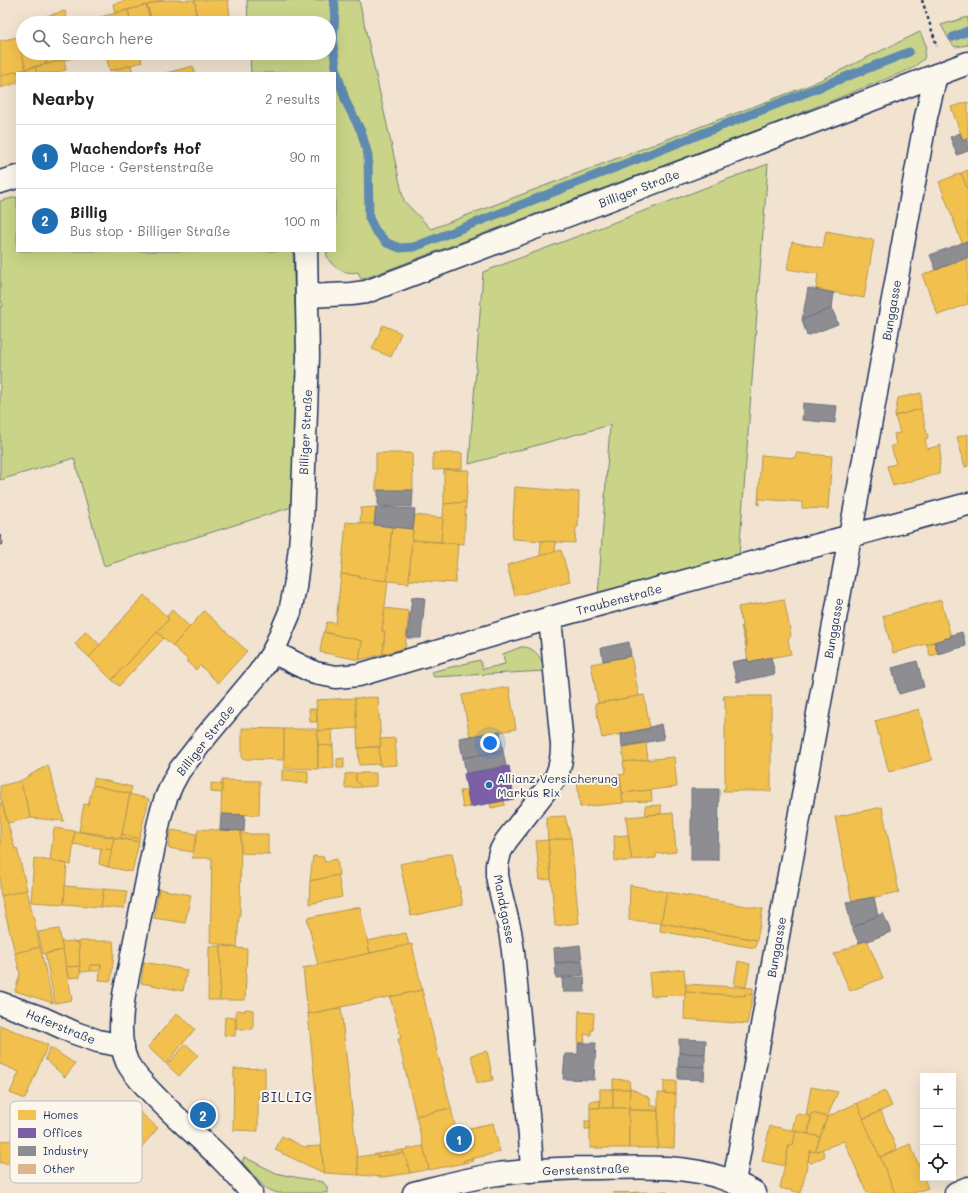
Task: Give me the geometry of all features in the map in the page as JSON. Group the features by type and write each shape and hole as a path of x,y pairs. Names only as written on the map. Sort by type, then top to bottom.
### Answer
{"street":[{"name":"Billiger Straße","path":"307,296 366,292 968,63"},
{"name":"Bunggasse","path":"734,1182 926,117 941,73"},
{"path":"0,182 16,177"},
{"name":"Billiger Straße","path":"251,1193 229,1167 162,1103 135,1074 128,1062 123,1046 121,1019 124,995 159,825 166,798 172,784 187,760 259,673 273,652 290,612 300,547 308,356 306,252"},
{"name":"Traubenstraße","path":"273,652 314,673 336,677 346,677 376,670 550,618 968,504"},
{"name":"Mandtgasse","path":"532,1171 513,951 510,931 498,886 497,865 500,852 506,841 556,777 562,760 562,745 550,618"},
{"name":"Haferstraße","path":"0,1002 42,1018 75,1033 98,1041 123,1046"},
{"name":"Gerstenstraße","path":"414,1193 497,1174 563,1168 644,1167 693,1170 734,1182 755,1193"},
{"path":"956,1193 968,1188"}],"path":[{"path":"922,0 941,73"}],"green space":[{"path":"247,0 359,0 404,201 431,229 810,85 920,32 926,45 924,59 911,69 760,129 361,279 358,272 353,273 343,271 334,266 330,262 326,252 336,252 336,72 251,72 250,60 336,60 336,16 248,16"},
{"path":"968,17 968,45 955,47 941,25"},
{"path":"768,164 739,556 598,596 610,425 469,464 483,272"},
{"path":"16,197 16,252 293,252 297,415 292,507 104,566 74,458 0,480 0,307 3,306 0,297 0,201"},
{"path":"521,647 526,647 534,651 540,658 546,671 434,677 431,672 480,660 483,669 505,664 503,654"},
{"path":"244,1157 276,1173 323,1182 327,1187 327,1193 277,1193 265,1188 242,1162"}],"building: Homes":[{"path":"127,0 164,0 147,5 151,16 149,16 146,5 115,13 113,4"},
{"path":"164,0 195,0 196,14 189,16 151,16 147,5"},
{"path":"195,0 228,0 230,16 197,16"},
{"path":"146,5 149,16 129,16 128,10"},
{"path":"128,10 129,16 104,16"},
{"path":"65,11 66,16 46,16"},
{"path":"16,37 16,60 23,60 26,69 0,76 0,41"},
{"path":"23,60 46,60 47,63 26,69"},
{"path":"46,60 64,60 47,64"},
{"path":"64,60 66,70 59,72 37,72 35,67"},
{"path":"107,60 142,60 142,62 110,71"},
{"path":"131,65 133,72 115,72 114,70"},
{"path":"193,66 195,72 170,72"},
{"path":"35,67 37,72 27,72 26,69"},
{"path":"26,69 27,72 16,72 16,83 0,88 0,76"},
{"path":"968,102 968,137 963,140 951,107"},
{"path":"968,170 968,191 961,173"},
{"path":"961,173 968,191 968,241 962,243 939,182"},
{"path":"826,231 874,240 864,298 816,289 818,274 787,269 792,242 823,248"},
{"path":"968,258 968,304 938,315 922,275"},
{"path":"383,325 401,333 391,357 372,349"},
{"path":"921,393 921,409 895,416 898,398"},
{"path":"921,409 928,438 925,439 927,449 941,445 939,474 893,486 887,466 896,464 891,446 896,445 894,434 900,433 895,416"},
{"path":"968,434 968,466 965,467 957,437"},
{"path":"376,453 412,453 413,490 376,491"},
{"path":"433,453 462,453 462,469 433,470"},
{"path":"796,453 832,456 828,509 802,508 802,502 759,499 759,505 758,504 761,455 795,458"},
{"path":"444,470 469,470 466,502 444,504"},
{"path":"515,487 579,492 578,527 576,527 575,543 512,539"},
{"path":"466,502 464,544 441,542 444,504"},
{"path":"376,507 374,525 360,524 361,508"},
{"path":"415,515 443,518 441,542 412,540"},
{"path":"346,522 392,526 387,581 359,578 359,576 341,574"},
{"path":"392,527 413,529 409,583 387,581"},
{"path":"412,540 458,544 455,583 409,580"},
{"path":"541,541 556,542 555,552 540,556"},
{"path":"561,550 570,581 515,596 507,565"},
{"path":"341,574 359,576 359,578 388,581 382,631 385,631 383,654 359,660 362,641 324,632 327,622 336,623"},
{"path":"144,595 169,619 112,680 89,657"},
{"path":"784,599 791,635 788,640 791,654 748,662 747,646 738,607"},
{"path":"941,600 951,637 893,653 883,616"},
{"path":"385,608 409,611 405,648 383,654 385,631 382,631"},
{"path":"172,610 190,627 173,646 157,632 169,619 167,616"},
{"path":"204,611 247,651 218,683 200,665 196,670 173,646"},
{"path":"742,625 747,646 746,647 741,626"},
{"path":"86,631 100,645 89,657 75,644"},
{"path":"157,632 164,638 119,686 112,680"},
{"path":"323,632 362,641 359,660 320,652"},
{"path":"934,642 938,654 930,656 927,644"},
{"path":"631,656 639,696 598,703 591,664"},
{"path":"509,687 516,729 470,737 462,695"},
{"path":"644,695 650,728 602,738 595,704"},
{"path":"724,696 771,696 771,791 723,791 723,789 725,789"},
{"path":"378,697 381,746 358,748 355,698"},
{"path":"355,698 357,728 318,731 316,700"},
{"path":"309,709 316,709 317,722 310,722"},
{"path":"919,709 932,760 889,772 875,721"},
{"path":"242,728 284,729 284,760 242,759"},
{"path":"284,729 317,729 318,769 284,768"},
{"path":"332,730 333,746 318,745 318,731"},
{"path":"395,738 397,765 380,766 380,739"},
{"path":"646,743 648,760 624,762 622,747"},
{"path":"318,745 333,746 334,768 318,769"},
{"path":"379,747 380,764 359,765 358,748"},
{"path":"674,757 677,787 622,793 620,775 625,774 623,762"},
{"path":"344,758 344,768 337,768 337,759"},
{"path":"48,765 64,821 31,818 20,781"},
{"path":"282,770 308,771 308,783 282,781"},
{"path":"356,773 356,781 362,787 345,788 345,774"},
{"path":"356,773 376,773 376,786 362,787 356,781"},
{"path":"620,775 623,803 580,807 577,780"},
{"path":"94,778 132,787 130,794 93,785"},
{"path":"222,780 260,781 259,815 221,814"},
{"path":"20,781 31,818 8,823 0,796 0,786"},
{"path":"211,783 222,784 222,793 211,792"},
{"path":"93,785 130,794 121,838 79,831 84,804 88,805"},
{"path":"467,790 470,807 463,808 460,791"},
{"path":"651,790 652,801 623,802 622,793"},
{"path":"130,794 149,799 139,839 122,834"},
{"path":"504,801 505,805 491,808 490,803"},
{"path":"0,803 2,803 15,849 17,848 27,890 1,896 0,890"},
{"path":"661,805 661,814 646,815 645,806"},
{"path":"882,807 899,892 852,902 835,817"},
{"path":"673,813 676,852 656,854 656,858 631,860 626,817"},
{"path":"565,816 571,838 548,840 546,817"},
{"path":"54,828 75,831 71,865 50,860"},
{"path":"198,829 241,831 240,915 237,948 210,942 212,858 192,858"},
{"path":"171,830 197,834 193,852 168,848"},
{"path":"75,831 114,838 112,850 73,844"},
{"path":"241,831 244,831 244,834 268,834 268,853 270,854 241,853"},
{"path":"122,834 139,839 139,842 121,838"},
{"path":"628,835 632,861 615,861 614,836"},
{"path":"114,838 139,842 132,872 108,867"},
{"path":"571,838 579,923 555,926 548,840"},
{"path":"548,840 551,879 540,880 536,841"},
{"path":"101,848 112,850 108,867 99,864"},
{"path":"452,853 463,905 411,916 400,864"},
{"path":"313,856 324,857 324,862 337,859 339,875 310,881"},
{"path":"34,858 67,864 64,904 31,902"},
{"path":"338,875 342,897 309,904 310,881"},
{"path":"630,885 667,892 661,923 629,920"},
{"path":"65,886 104,889 101,907 64,904"},
{"path":"104,889 127,891 124,909 101,907"},
{"path":"159,889 191,895 185,923 154,918"},
{"path":"27,890 40,947 15,953 1,896"},
{"path":"667,892 763,909 757,940 661,923"},
{"path":"360,907 370,953 318,965 307,918"},
{"path":"661,923 757,940 755,948 660,931"},
{"path":"59,929 63,950 43,954 38,932"},
{"path":"406,933 409,945 370,953 367,941"},
{"path":"867,940 883,978 850,991 834,954"},
{"path":"74,941 74,943 79,942 80,966 66,967 61,942"},
{"path":"79,941 113,941 114,953 111,981 99,980 101,965 90,965 91,971 80,972"},
{"path":"412,944 422,990 308,1014 303,968"},
{"path":"209,946 221,946 220,1000 208,1000"},
{"path":"221,946 247,949 245,1000 220,1000"},
{"path":"40,947 53,1003 15,991 20,974 15,953"},
{"path":"63,950 72,1000 55,1003 45,954"},
{"path":"738,961 750,964 746,987 734,985"},
{"path":"144,962 187,970 183,991 141,983"},
{"path":"90,965 101,965 100,971 91,971"},
{"path":"80,966 80,977 69,978 66,967"},
{"path":"684,969 685,995 651,996 649,973"},
{"path":"686,984 753,988 753,995 745,994 745,996 686,992"},
{"path":"422,990 451,1108 416,1116 398,1039 401,1038 390,997"},
{"path":"685,992 745,996 745,994 753,995 747,1024 684,1019"},
{"path":"341,1008 359,1175 324,1173 308,1014"},
{"path":"245,1009 253,1010 253,1029 236,1029 236,1010 245,1011"},
{"path":"580,1010 580,1012 594,1013 593,1030 591,1030 591,1035 584,1034 585,1043 578,1043"},
{"path":"177,1013 195,1029 166,1064 148,1047"},
{"path":"225,1017 236,1018 235,1036 224,1035"},
{"path":"0,1025 48,1045 25,1099 10,1093 19,1072 0,1064"},
{"path":"186,1044 198,1055 179,1076 167,1065"},
{"path":"50,1047 75,1064 65,1077 45,1059"},
{"path":"487,1051 493,1080 477,1083 471,1055"},
{"path":"265,1068 265,1096 258,1096 258,1131 233,1130 234,1069"},
{"path":"613,1079 629,1080 630,1089 613,1089"},
{"path":"664,1081 676,1081 676,1094 664,1094"},
{"path":"811,1087 838,1092 827,1117 812,1113 811,1116 806,1115"},
{"path":"630,1088 650,1098 650,1106 658,1106 658,1110 629,1110"},
{"path":"600,1089 613,1089 613,1108 600,1108"},
{"path":"613,1089 630,1089 629,1108 613,1108"},
{"path":"885,1091 892,1106 863,1119 857,1103"},
{"path":"658,1093 676,1094 674,1148 658,1147"},
{"path":"590,1101 600,1101 600,1108 590,1108"},
{"path":"857,1103 895,1193 867,1193 844,1141 815,1152 827,1117"},
{"path":"451,1108 456,1131 493,1123 500,1152 463,1161 464,1163 429,1170 416,1116"},
{"path":"590,1108 629,1108 629,1148 590,1148"},
{"path":"629,1110 658,1111 658,1148 629,1148"},
{"path":"881,1111 897,1150 880,1157 863,1119"},
{"path":"812,1113 827,1117 820,1137 808,1134"},
{"path":"142,1114 158,1128 142,1146"},
{"path":"796,1114 811,1116 808,1134 792,1130"},
{"path":"585,1121 590,1121 590,1129 585,1129"},
{"path":"770,1126 796,1131 793,1145 789,1145 785,1166 762,1161"},
{"path":"796,1131 820,1137 815,1152 810,1151 801,1193 780,1188 789,1145 793,1145"},
{"path":"282,1136 304,1147 321,1146 324,1173 275,1150"},
{"path":"10,1140 10,1163 0,1163 0,1141"},
{"path":"910,1144 920,1168 920,1181 925,1181 928,1188 914,1193 895,1193 880,1157"},
{"path":"423,1146 429,1169 410,1173 402,1150"},
{"path":"822,1149 825,1156 811,1163 808,1161 810,1151 815,1152"},
{"path":"402,1150 404,1153 377,1157 377,1154"},
{"path":"404,1153 410,1173 383,1177 359,1175 357,1157 377,1154 377,1157"},
{"path":"472,1158 473,1161 464,1163 463,1161"},
{"path":"666,1191 667,1193 646,1193"},
{"path":"646,1192 646,1193 613,1193"}],"building: Offices":[{"path":"509,766 514,799 470,807 464,774"}],"building: Industry":[{"path":"960,133 963,140 968,137 968,151 957,155 950,137"},
{"path":"967,241 968,257 936,270 930,255"},
{"path":"808,288 834,293 832,308 802,320"},
{"path":"832,308 838,324 807,336 802,320"},
{"path":"803,403 837,406 835,423 802,420"},
{"path":"378,490 413,490 412,507 378,506"},
{"path":"376,507 415,509 413,529 374,525"},
{"path":"412,597 425,598 421,638 407,638"},
{"path":"962,632 966,646 938,654 934,642"},
{"path":"629,642 631,656 603,661 601,648"},
{"path":"771,657 775,674 737,682 732,662 748,659 748,662"},
{"path":"917,661 924,687 899,694 892,668"},
{"path":"661,724 664,739 622,747 621,734 650,728"},
{"path":"500,731 503,751 463,758 459,738"},
{"path":"503,751 506,766 466,773 463,758"},
{"path":"691,789 719,789 718,860 691,860"},
{"path":"221,814 245,815 244,831 220,830"},
{"path":"874,897 878,916 852,928 846,902"},
{"path":"883,913 891,932 859,943 852,928"},
{"path":"580,945 582,961 555,963 554,948"},
{"path":"582,961 584,975 556,978 555,963"},
{"path":"584,977 585,992 563,992 562,978"},
{"path":"679,1039 706,1040 705,1054 679,1053"},
{"path":"578,1043 596,1043 594,1080 563,1079 565,1054 578,1054"},
{"path":"679,1053 705,1054 705,1067 678,1066"},
{"path":"678,1066 705,1067 704,1080 678,1079"}],"building: Other":[{"path":"0,535 3,544 0,545"}],"waterway":[{"path":"334,0 335,16"},
{"path":"953,37 968,31"},
{"path":"335,60 337,73 346,102 361,131 368,155 369,218 375,230 387,243 400,248 414,247 909,52"}],"place":[{"name":"Allianz Versicherung Markus Rix","path":"489,785"},
{"name":"Billig","path":"203,1115"},
{"name":"Wachendorfs Hof","path":"459,1139"}],"district":[{"name":"BILLIG","path":"287,1096"}]}
